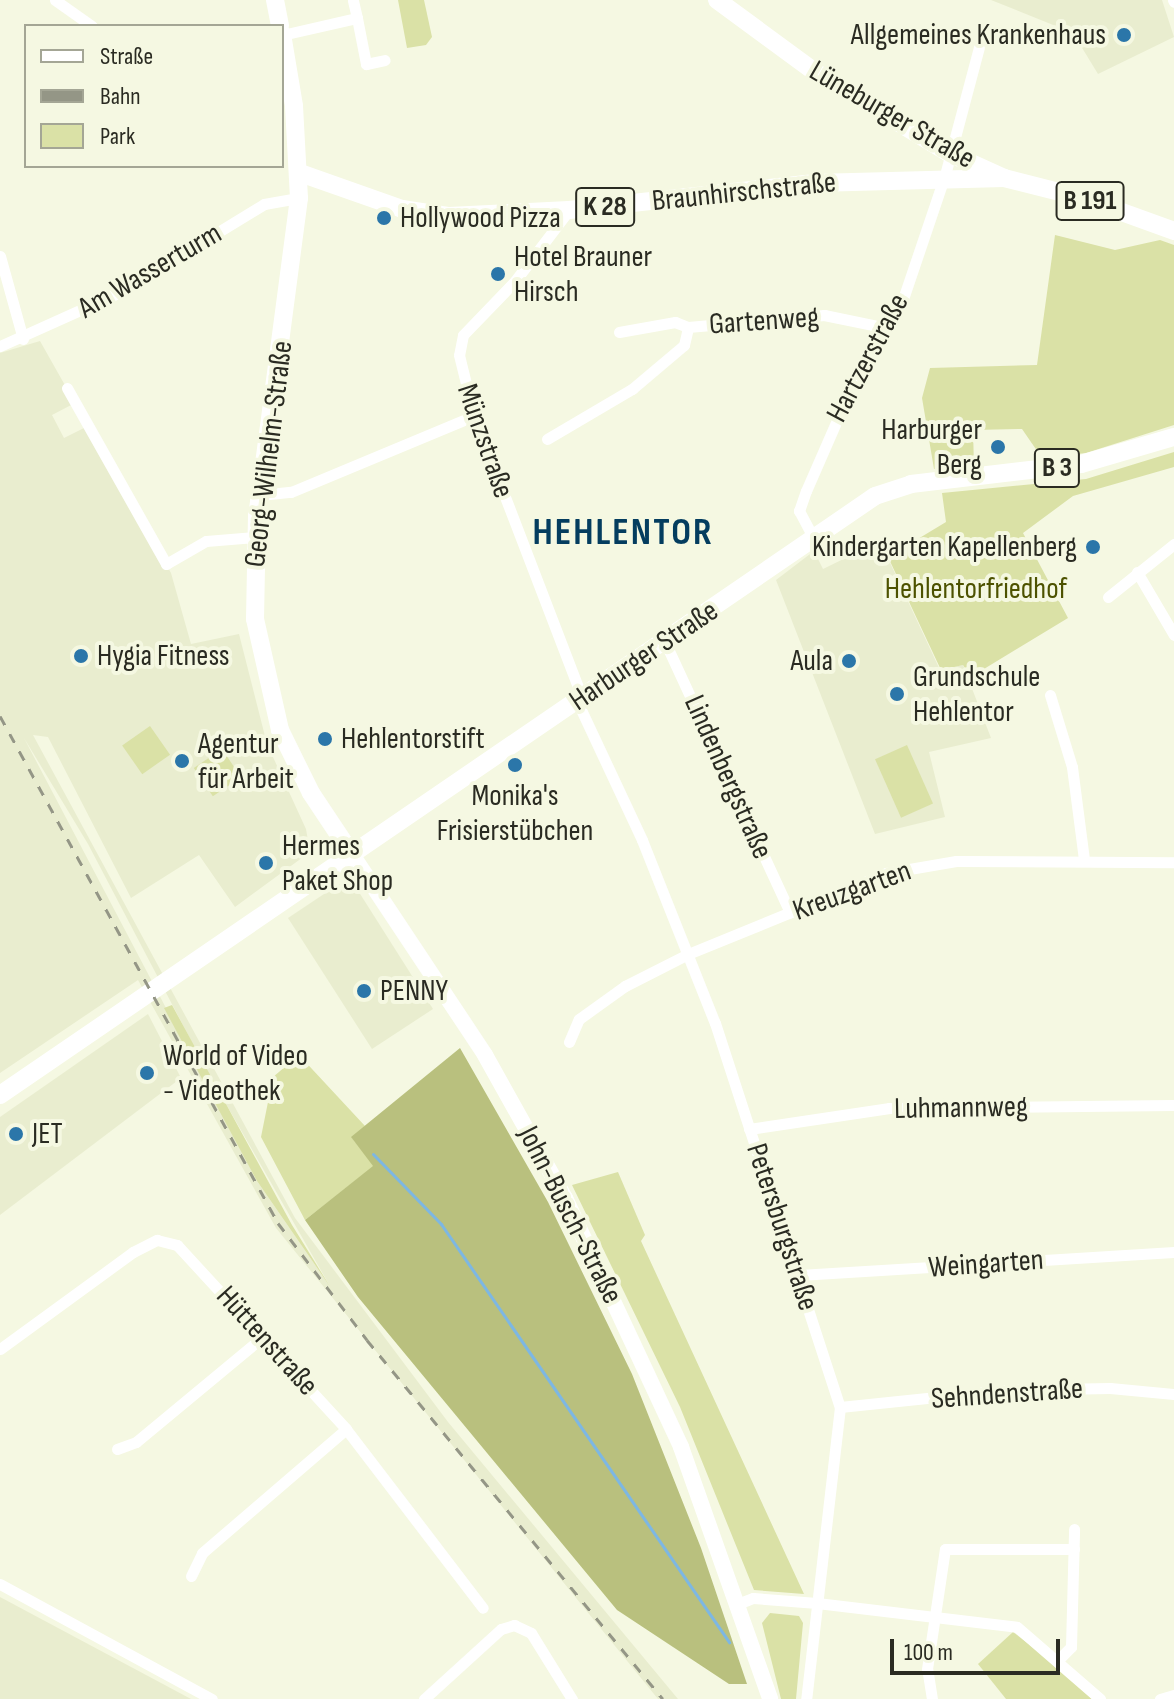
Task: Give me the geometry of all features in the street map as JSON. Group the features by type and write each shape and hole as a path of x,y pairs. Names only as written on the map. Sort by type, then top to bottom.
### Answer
{"main road":[{"path":"275,0 280,24"},
{"name":"Lüneburger Straße","path":"717,0 916,136 949,153 1004,178 1083,198 1174,231"},
{"name":"Georg-Wilhelm-Straße","path":"284,49 300,173 299,198 255,537 255,619 270,700 311,793 351,853"},
{"path":"915,177 927,155 916,136"},
{"name":"Braunhirschstraße","path":"300,173 423,213 569,210 945,175 1004,178"},
{"name":"Harburger Straße","path":"0,1095 865,502 898,487 1081,464 1174,437"},
{"name":"John-Busch-Straße","path":"351,853 485,1055 565,1198 659,1396 740,1603"},
{"path":"740,1603 770,1699"}],"street":[{"path":"55,0 89,24"},
{"path":"353,0 366,64 385,60"},
{"path":"284,34 357,18"},
{"name":"Hartzerstraße","path":"813,537 799,511 854,381 902,302 945,175 979,47"},
{"name":"Am Wasserturm","path":"0,346 23,339 133,285 264,204 299,198"},
{"name":"Münzstraße","path":"569,210 515,281 463,335 461,369 474,416 580,700"},
{"path":"0,256 23,339"},
{"name":"Gartenweg","path":"619,332 675,322 688,327 824,315 887,328"},
{"name":"Gartenweg","path":"547,439 632,389 684,345 688,327"},
{"path":"67,388 166,564 206,541 255,537"},
{"path":"260,495 291,492 474,416"},
{"path":"1108,597 1174,544"},
{"path":"1137,572 1174,635"},
{"name":"Lindenbergstraße","path":"665,642 790,913"},
{"path":"1050,695 1072,767 1084,859"},
{"name":"Petersburgstraße","path":"580,700 688,954 799,1275 840,1407 806,1699"},
{"name":"Kreuzgarten","path":"569,1042 579,1019 625,986 688,954 886,873 935,862 1084,859 1174,862"},
{"name":"Luhmannweg","path":"749,1129 889,1108 1174,1105"},
{"name":"Hüttenstraße","path":"0,1349 115,1263 157,1240 177,1245 265,1335 346,1429 483,1608"},
{"name":"Weingarten","path":"799,1275 1174,1252"},
{"path":"117,1449 136,1442 265,1335"},
{"name":"Sehndenstraße","path":"840,1407 1004,1390 1110,1388 1174,1394"},
{"path":"191,1576 202,1553 346,1429"},
{"path":"1059,1659 1071,1647 1074,1529"},
{"path":"932,1699 927,1669 945,1549 1074,1549"},
{"path":"0,1584 212,1699"},
{"path":"740,1603 753,1598 817,1603 1017,1627 1059,1659 1100,1699"},
{"path":"424,1699 501,1629 514,1625 531,1633 572,1699"},
{"path":"1160,1699 1174,1695"}],"shaded area":[{"name":"Allgemeines Krankenhaus","path":"991,0 1162,0 1174,37 1098,74 1073,33"},
{"path":"40,341 75,403 52,415 64,438 88,426 171,573 191,644 239,634 267,744 306,829 310,852 235,907 199,855 131,898 48,737 33,735 295,1218 448,1422 678,1699 658,1699 276,1228 138,980 0,1073 0,353","holes":["24,738 88,844 206,1069 331,1288 257,1181"]},
{"name":"Grundschule Hehlentor","path":"868,547 885,552 940,670 963,665 991,738 929,752 945,817 875,834 776,580 814,551 823,569"},
{"path":"339,884 357,889 433,1009 372,1049 288,918"},
{"path":"148,1014 181,1078 0,1215 0,1117"},
{"path":"0,1597 191,1699 0,1699"}],"green space":[{"path":"398,0 424,0 432,37 426,45 407,48"},
{"path":"1055,235 1115,250 1160,240 1174,245 1174,425 1086,453 1042,458 1022,429 973,430 974,466 934,469 922,398 930,368 1037,365"},
{"name":"Hehlentorfriedhof","path":"1174,452 1174,467 1073,496 1023,533 1068,618 979,672 974,682 963,665 941,670 888,557 946,522 942,493 1086,479"},
{"path":"150,726 170,755 142,774 122,746"},
{"path":"907,745 933,803 901,818 875,759"},
{"path":"222,749 241,777 213,796 194,768"},
{"path":"172,1005 292,1225 331,1288 257,1181 164,1008"},
{"path":"460,1048 548,1202 632,1374 701,1548 747,1684 729,1684 617,1610 358,1297 305,1220 373,1166 351,1137"},
{"path":"299,1055 365,1126 352,1138 374,1166 305,1220 261,1137 273,1077"},
{"path":"618,1172 645,1235 641,1241 804,1594 754,1590 680,1407 572,1185"},
{"path":"770,1613 799,1616 803,1623 796,1699 781,1699 762,1623"},
{"path":"1013,1632 1056,1665 1092,1699 1006,1699 978,1664"}],"waterway":[{"path":"373,1154 441,1224 729,1642"}],"railway":[{"path":"0,716 278,1223 367,1340 663,1699"}],"place":[{"name":"Allgemeines Krankenhaus","path":"1124,35"},
{"name":"Hollywood Pizza","path":"384,218"},
{"name":"Hotel Brauner Hirsch","path":"498,274"},
{"name":"Harburger Berg","path":"998,447"},
{"name":"Kindergarten Kapellenberg","path":"1093,547"},
{"name":"Hygia Fitness","path":"81,656"},
{"name":"Aula","path":"849,661"},
{"name":"Grundschule Hehlentor","path":"897,694"},
{"name":"Hehlentorstift","path":"325,739"},
{"name":"Agentur für Arbeit","path":"182,761"},
{"name":"Monika's Frisierstübchen","path":"515,765"},
{"name":"Hermes Paket Shop","path":"266,863"},
{"name":"PENNY","path":"364,991"},
{"name":"World of Video - Videothek","path":"147,1073"},
{"name":"JET","path":"16,1134"}],"district":[{"name":"HEHLENTOR","path":"623,533"}]}
